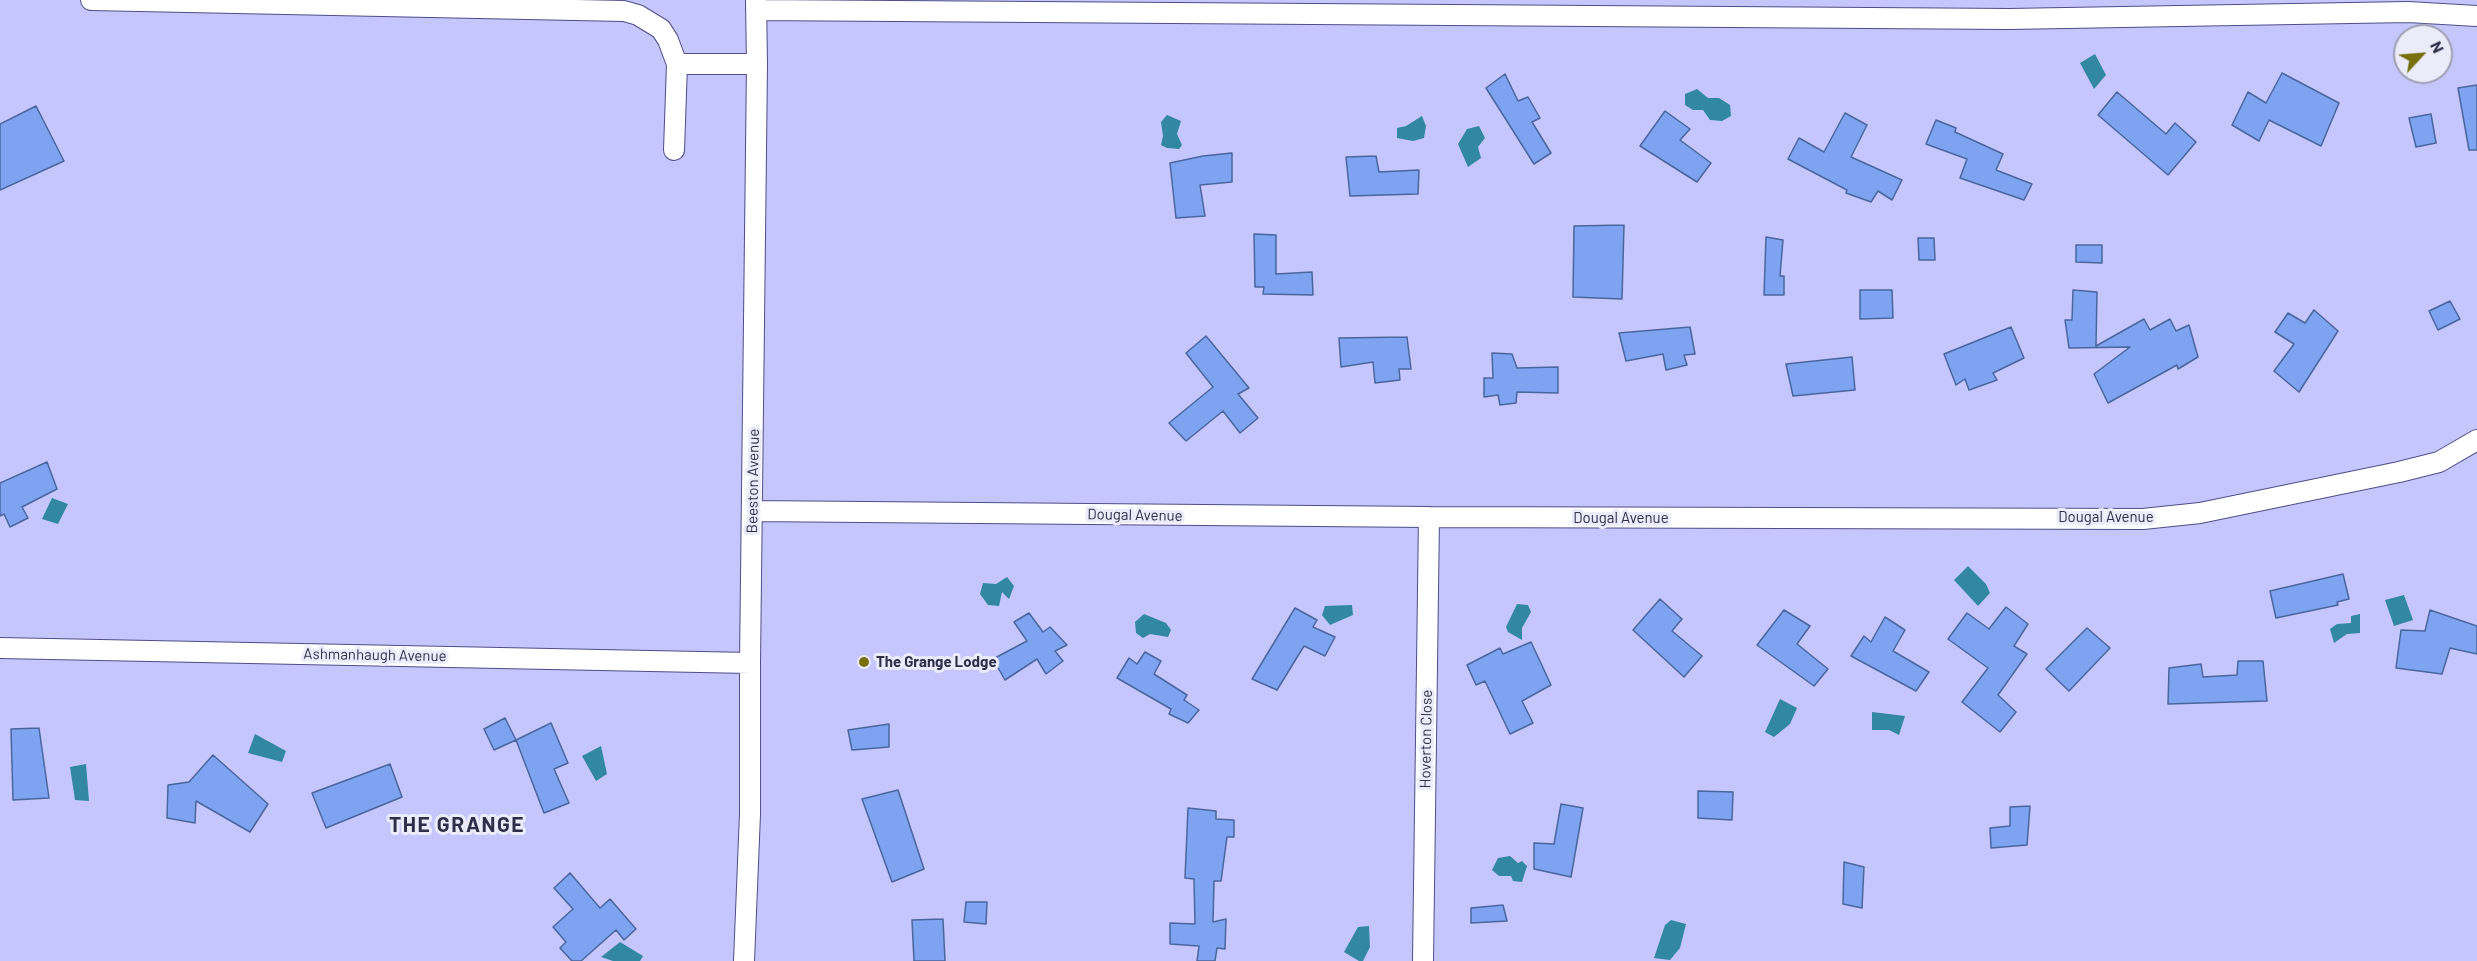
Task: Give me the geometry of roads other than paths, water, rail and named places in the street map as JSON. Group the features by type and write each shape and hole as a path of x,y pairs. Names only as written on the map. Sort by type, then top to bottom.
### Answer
{"street":[{"path":"91,0 624,11 638,15 661,29 677,64 674,150"},
{"path":"756,5 1997,19 2408,6 2477,15"},
{"name":"Beeston Avenue","path":"744,961 750,814 756,5"},
{"path":"677,64 757,64"},
{"name":"Dougal Avenue","path":"752,511 1429,517 2143,519 2200,513 2439,462 2477,440"},
{"name":"Hoverton Close","path":"1423,961 1429,517"},
{"name":"Ashmanhaugh Avenue","path":"0,648 750,663"}],"water":[{"path":"2095,54 2106,75 2094,89 2080,63"},
{"path":"1697,89 1708,98 1719,98 1730,105 1731,116 1722,121 1710,120 1703,110 1693,110 1685,105 1685,94"},
{"path":"1167,115 1181,121 1177,134 1182,145 1179,149 1161,145 1163,136 1161,122"},
{"path":"1422,116 1426,126 1424,138 1413,141 1397,138 1397,128 1406,126"},
{"path":"1479,126 1485,138 1478,147 1481,158 1468,167 1458,144 1467,129"},
{"path":"52,498 68,504 58,524 42,519"},
{"path":"1968,566 1986,584 1990,593 1978,606 1954,580"},
{"path":"1007,577 1014,586 1009,599 1002,592 999,606 988,605 980,594 983,583 996,584"},
{"path":"2404,595 2413,620 2394,626 2385,600"},
{"path":"1517,604 1528,605 1531,612 1522,628 1522,640 1508,632 1506,627"},
{"path":"1352,605 1353,615 1330,625 1322,615 1325,606"},
{"path":"1144,614 1166,623 1171,630 1168,637 1150,634 1143,638 1136,633 1135,622"},
{"path":"2360,614 2360,633 2347,634 2334,643 2330,629 2337,624 2351,623 2351,616"},
{"path":"1780,699 1797,708 1790,724 1774,737 1765,732"},
{"path":"1872,712 1905,716 1899,735 1889,730 1872,730"},
{"path":"255,734 286,751 282,762 248,753"},
{"path":"601,746 607,774 596,781 582,756"},
{"path":"86,764 89,801 75,800 70,767"},
{"path":"1510,856 1518,863 1522,861 1527,866 1522,882 1513,881 1511,876 1499,876 1492,870 1498,858"},
{"path":"1671,920 1686,924 1680,948 1670,960 1654,958 1665,925"},
{"path":"1369,926 1370,947 1363,961 1359,961 1344,952 1358,927"},
{"path":"620,942 643,956 640,961 613,961 601,957"}],"place":[{"name":"The Grange Lodge","path":"864,662"}],"district":[{"name":"THE GRANGE","path":"457,825"}]}
